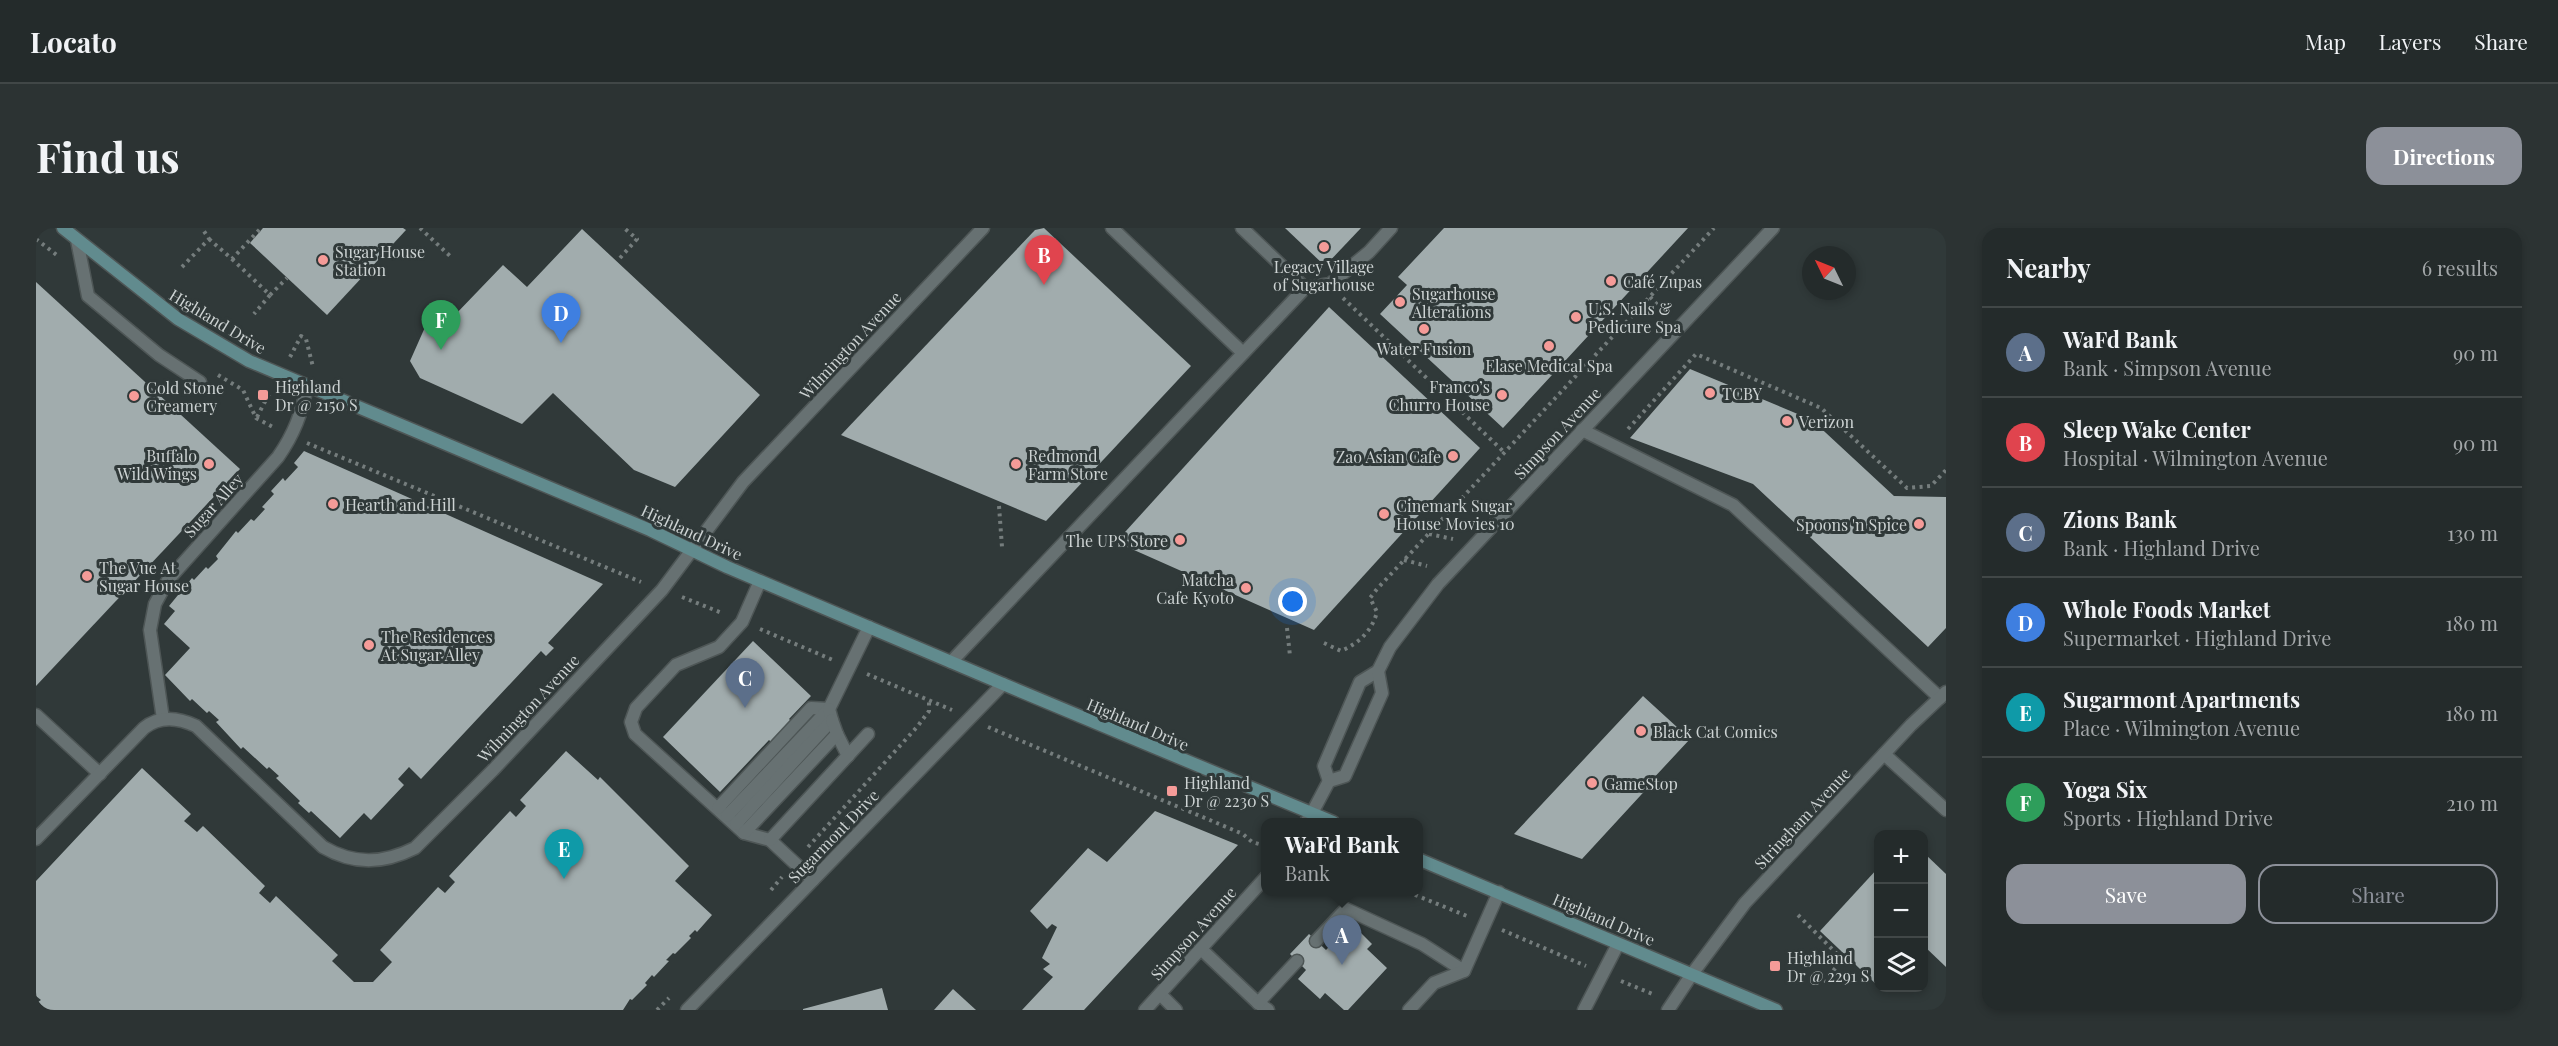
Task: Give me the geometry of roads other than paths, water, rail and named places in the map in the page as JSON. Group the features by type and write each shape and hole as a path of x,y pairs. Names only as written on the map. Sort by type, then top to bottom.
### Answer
{"street":[{"name":"Highland Drive","path":"63,228 178,319 249,362 691,549 760,581 1309,818"},
{"name":"Wilmington Avenue","path":"163,719 185,721 196,726 329,850 350,859 365,861 399,856 415,848 493,770 662,590 743,482 983,228"},
{"path":"1112,228 1244,353"},
{"path":"1242,228 1305,288"},
{"path":"951,662 1305,288 1330,284 1368,252 1391,228"},
{"name":"Simpson Avenue","path":"1329,781 1324,766 1360,682 1378,671 1390,647 1437,584 1773,228"},
{"path":"77,240 88,296 150,348 200,382"},
{"name":"Sugar Alley","path":"163,719 150,630 160,591 278,457 292,437 301,413 307,386"},
{"path":"1582,430 1733,505 1943,695"},
{"path":"760,581 742,622 718,647 676,665 636,708 631,722 635,734 731,820 770,840 813,880"},
{"path":"731,820 830,714 869,627"},
{"name":"Simpson Avenue","path":"1309,818 1329,781 1345,776 1382,693 1378,671"},
{"name":"Sugarmont Drive","path":"687,1010 1003,684"},
{"name":"Stringham Avenue","path":"1670,1006 1745,903 1884,754 1943,695"},
{"path":"731,820 811,708 830,714"},
{"path":"830,714 848,756"},
{"path":"36,715 100,774"},
{"path":"36,839 144,728 163,719"},
{"path":"731,820 837,734"},
{"path":"770,840 868,734"},
{"path":"1884,754 1946,810"},
{"name":"Highland Drive","path":"1423,861 1776,1010"},
{"name":"Simpson Avenue","path":"1146,1010 1261,883"},
{"path":"1409,1010 1434,983 1464,971 1499,892"},
{"path":"1316,941 1346,909 1422,944 1464,971"},
{"path":"1584,1010 1618,944"},
{"path":"1202,949 1263,1007 1297,961"},
{"path":"1160,994 1176,1010"}],"place":[{"name":"Legacy Village of Sugarhouse","path":"1324,247"},
{"name":"Sugar House Station","path":"323,260"},
{"name":"Café Zupas","path":"1611,281"},
{"name":"Sleep Wake Center","path":"1044,285"},
{"name":"Sugarhouse Alterations","path":"1400,302"},
{"name":"U.S. Nails & Pedicure Spa","path":"1576,317"},
{"name":"Water Fusion","path":"1424,329"},
{"name":"Whole Foods Market","path":"561,343"},
{"name":"Elase Medical Spa","path":"1549,346"},
{"name":"Yoga Six","path":"441,350"},
{"name":"TCBY","path":"1710,393"},
{"name":"Highland Dr @ 2150 S","path":"263,395"},
{"name":"Franco’s Churro House","path":"1502,395"},
{"name":"Cold Stone Creamery","path":"134,396"},
{"name":"Verizon","path":"1787,421"},
{"name":"Zao Asian Cafe","path":"1453,456"},
{"name":"Buffalo Wild Wings","path":"209,464"},
{"name":"Redmond Farm Store","path":"1016,464"},
{"name":"Hearth and Hill","path":"333,504"},
{"name":"Cinemark Sugar House Movies 10","path":"1384,514"},
{"name":"Spoons 'n Spice","path":"1919,524"},
{"name":"The UPS Store","path":"1180,540"},
{"name":"The Vue At Sugar House","path":"87,576"},
{"name":"Matcha Cafe Kyoto","path":"1246,588"},
{"name":"The Residences At Sugar Alley","path":"369,645"},
{"name":"Zions Bank","path":"745,708"},
{"name":"Black Cat Comics","path":"1641,731"},
{"name":"GameStop","path":"1592,783"},
{"name":"Highland Dr @ 2230 S","path":"1172,791"},
{"name":"Sugarmont Apartments","path":"564,879"},
{"name":"WaFd Bank","path":"1342,965"},
{"name":"Highland Dr @ 2291 S","path":"1775,966"}]}
